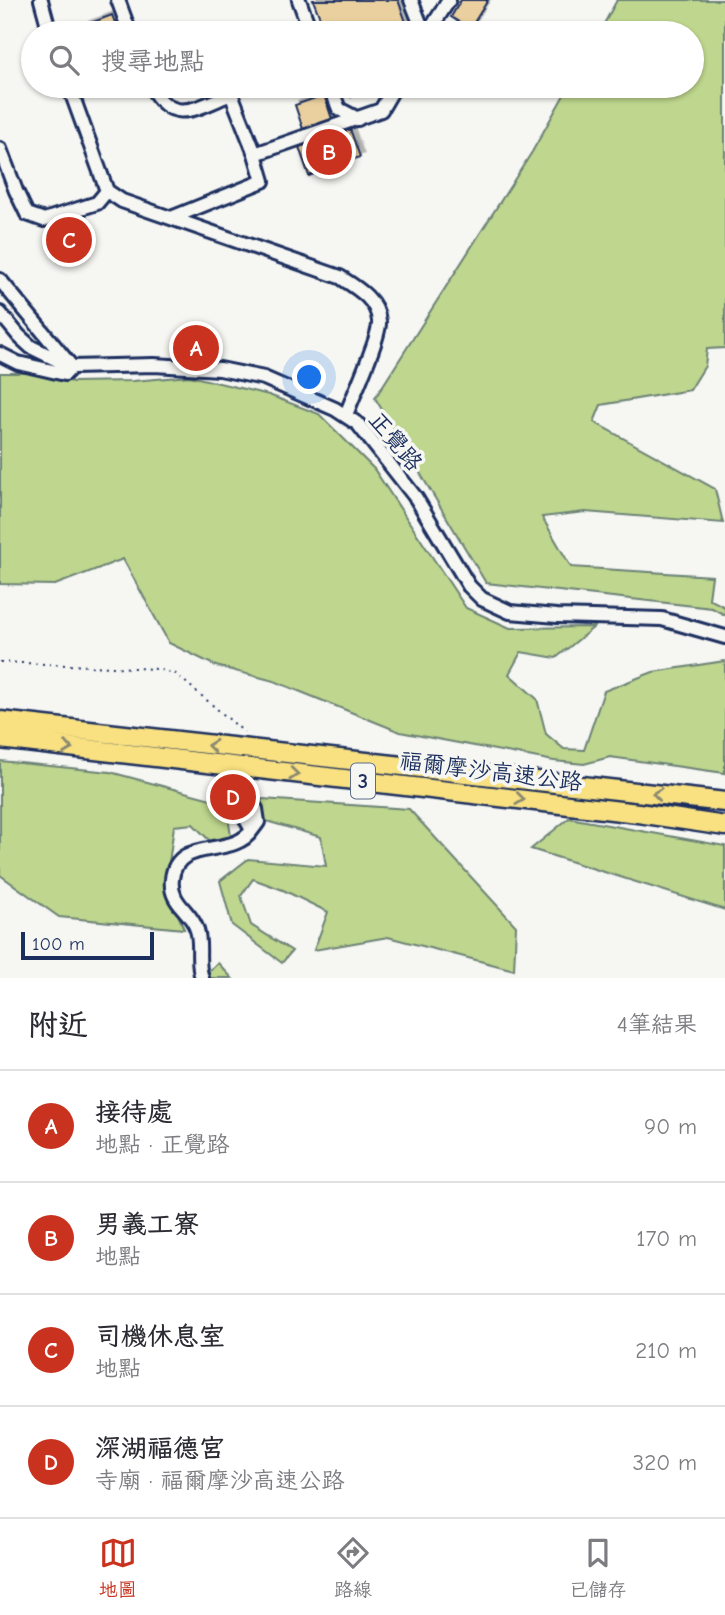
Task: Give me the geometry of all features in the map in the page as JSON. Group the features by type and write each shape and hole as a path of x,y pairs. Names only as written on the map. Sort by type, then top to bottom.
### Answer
{"highway":[{"name":"福爾摩沙高速公路","path":"0,720 725,802"},
{"name":"福爾摩沙高速公路","path":"0,739 625,811 725,826"}],"street":[{"path":"41,0 47,21"},
{"path":"118,0 126,21"},
{"path":"299,0 307,21"},
{"path":"411,0 421,21"},
{"path":"434,21 449,0"},
{"path":"73,98 107,191 122,201 340,277 362,291 373,304 380,322 346,415"},
{"path":"158,98 171,109 185,112 214,98"},
{"path":"171,218 263,181 233,98"},
{"path":"335,98 339,108 358,119"},
{"path":"255,154 381,110 388,98"},
{"path":"0,149 27,214 44,220 97,203 107,191"},
{"path":"0,280 72,367 65,374 18,363 0,354"},
{"name":"正覺路","path":"0,313 31,347 72,367 153,365 220,369 264,378 320,400 346,415 364,432 416,498 469,586 482,599 510,612 662,619 725,637"},
{"path":"202,978 197,929 174,897 171,881 174,867 182,856 230,845 247,837 258,822 256,809 240,785"},
{"path":"237,805 252,830"}],"path":[{"path":"0,662 157,669 176,674 244,732"}],"green space":[{"path":"617,0 725,0 725,348 707,349 705,366 690,390 601,405 594,422 715,489 723,523 585,512 542,517 571,567 712,576 709,599 725,607 725,615 712,608 486,583 375,398 532,152 562,98 704,98 704,21 606,21"},
{"path":"0,373 28,373 73,382 190,376 269,395 319,414 374,469 466,608 510,628 594,627 556,658 521,652 509,674 537,699 546,734 564,749 584,750 604,691 653,672 725,661 725,773 610,757 584,764 554,761 400,732 274,681 216,666 169,643 123,559 55,585 0,584"},
{"path":"0,761 110,772 226,803 231,836 211,842 193,824 174,826 166,885 184,929 59,917 0,875"},
{"path":"262,799 409,809 516,926 514,970 388,937 314,950 328,912 253,879 241,896 251,925 292,951 282,963 232,925 220,881 248,859 326,866 321,837 256,818"},
{"path":"569,818 725,846 725,910 531,849"},
{"path":"218,963 232,978 210,978 206,974"}],"building":[{"path":"313,0 398,0 406,21 321,21"},
{"path":"461,0 488,0 475,21 457,21 451,17"},
{"path":"112,15 114,21 96,21"},
{"path":"315,98 325,98 332,119 303,129 295,105"},
{"path":"350,129 360,157 309,176 299,147"},
{"path":"83,227 88,241 55,252 50,239"},
{"path":"187,337 206,339 204,359 185,357"}],"tunnel":[{"path":"240,785 244,732"}],"place":[{"name":"男義工寮","path":"329,152"},
{"name":"司機休息室","path":"69,240"},
{"name":"接待處","path":"196,348"},
{"name":"深湖福德宮","path":"233,797"}]}
